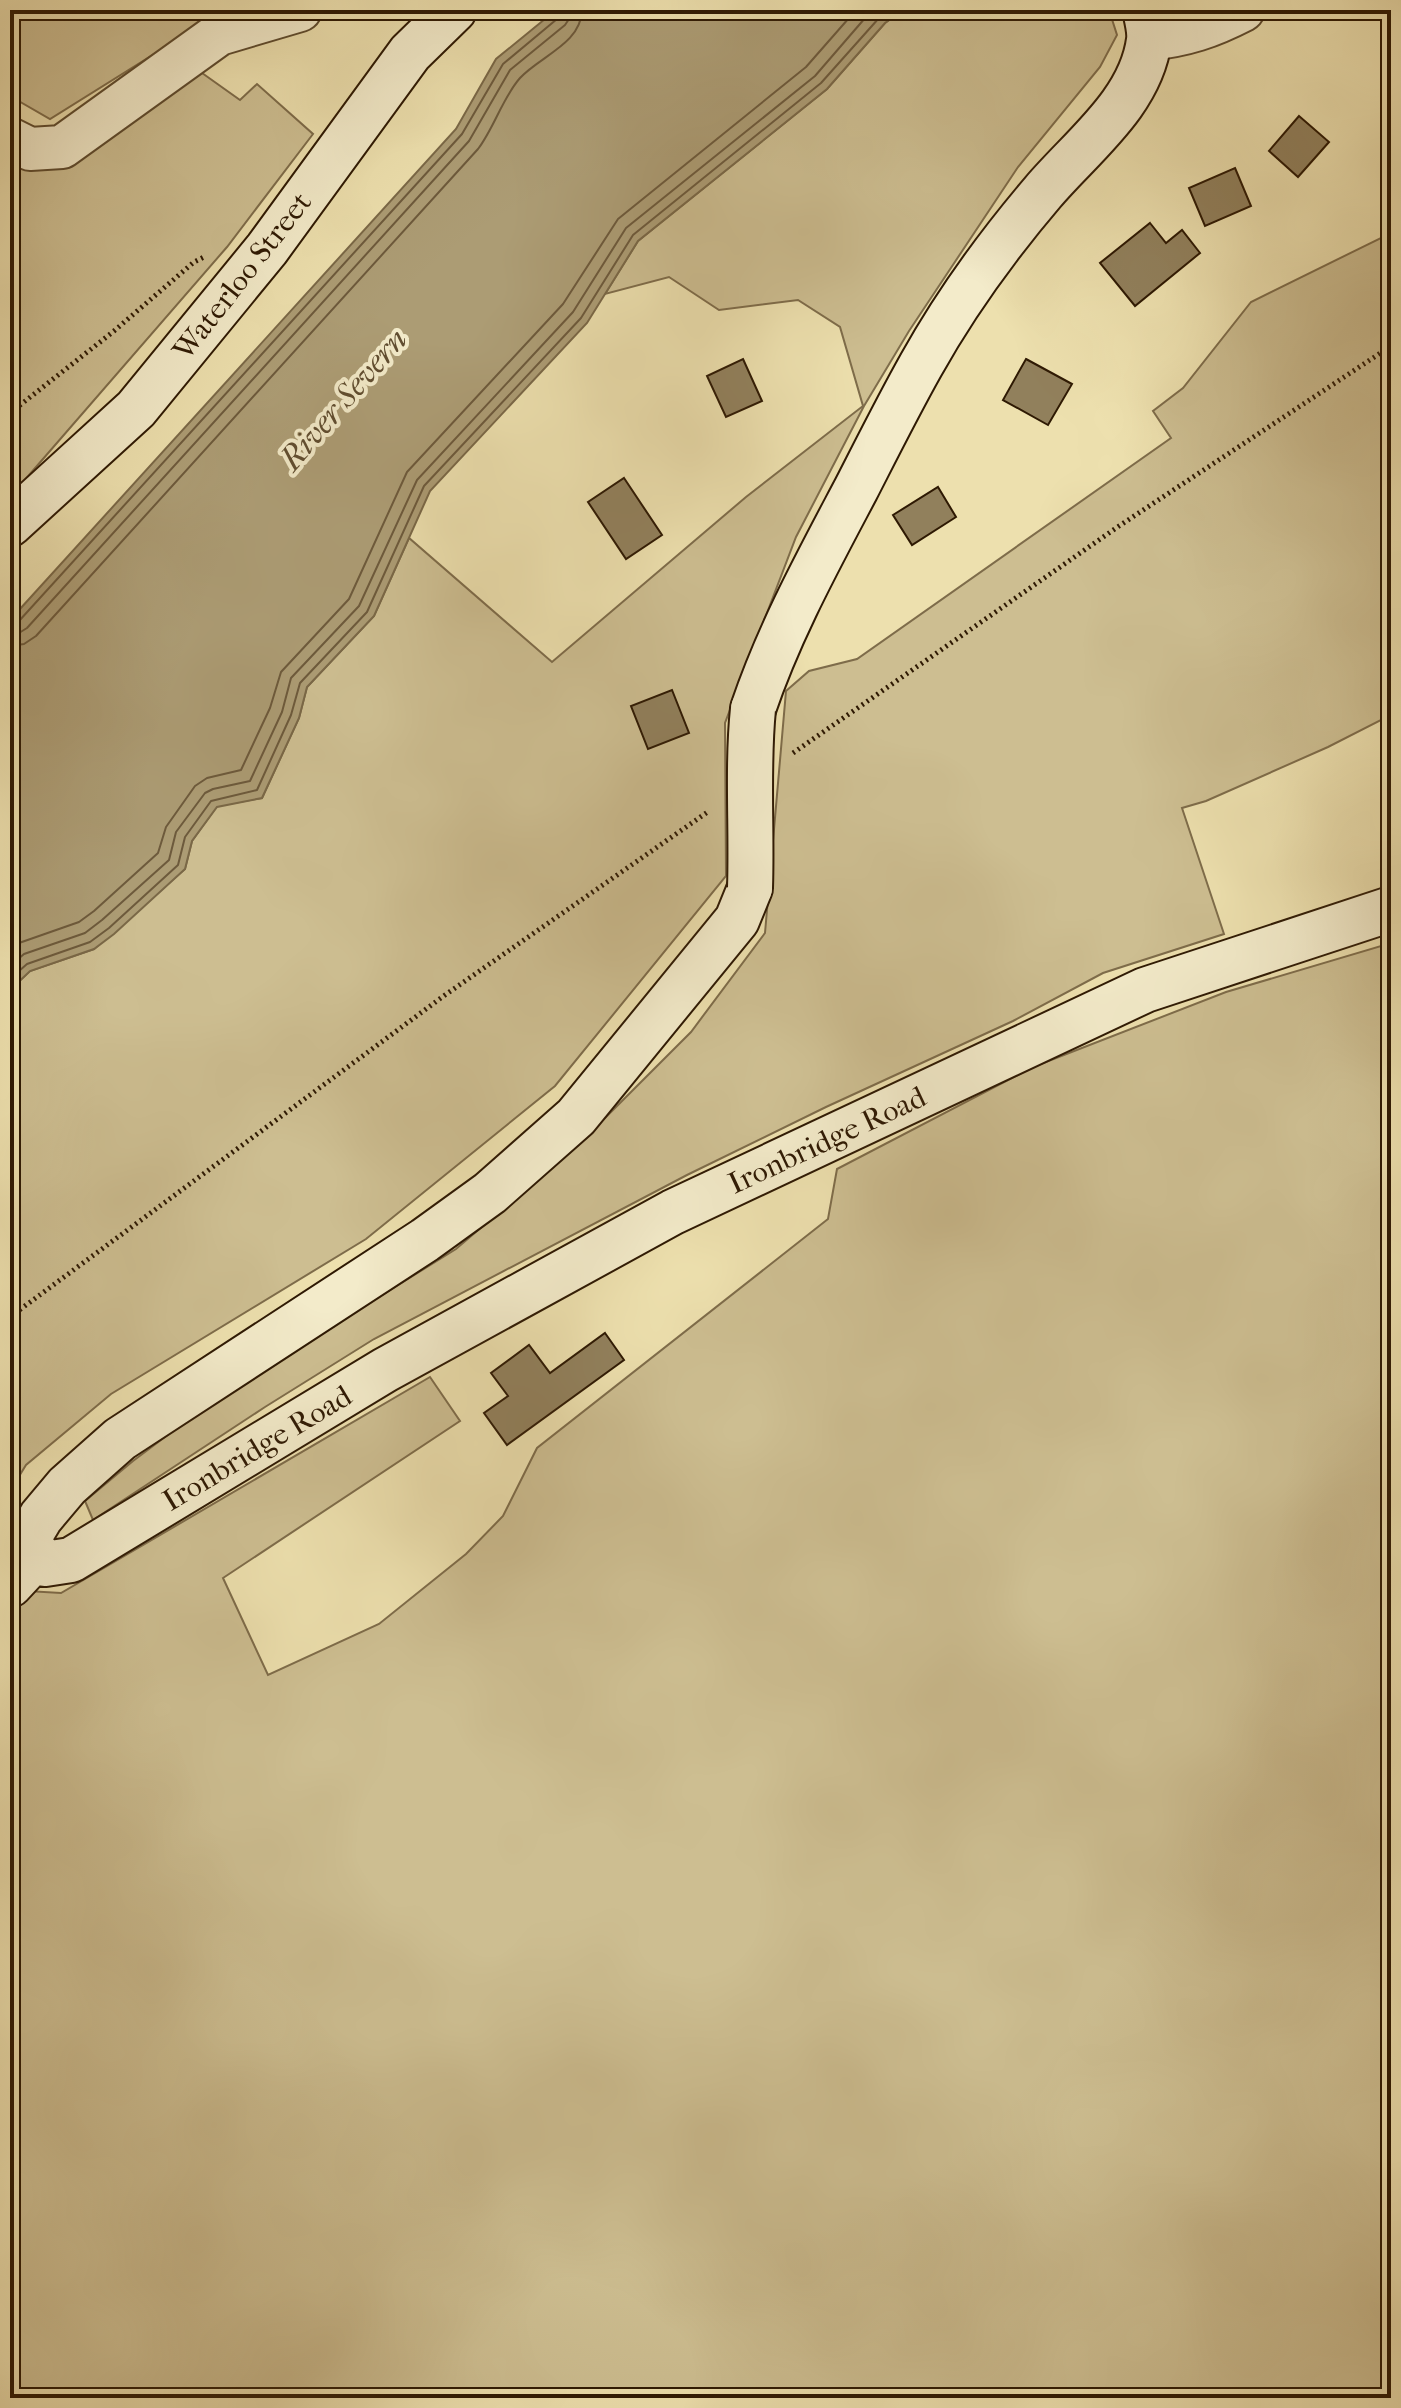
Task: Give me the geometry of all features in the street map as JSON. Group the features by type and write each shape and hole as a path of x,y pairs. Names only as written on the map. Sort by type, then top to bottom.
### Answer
{"main road":[{"name":"Waterloo Street","path":"10,524 136,409 267,249 410,53 454,10"},
{"name":"Ironbridge Road","path":"23,1570 32,1532 41,1517 67,1486 120,1439 425,1240 490,1193 576,1117 737,920 750,888 752,826 749,747 753,709 783,630 921,365 981,269 1043,191 1116,111 1132,89 1142,63 1147,24"},
{"name":"Ironbridge Road","path":"23,1570 71,1560 385,1370 687,1206 1145,990 1391,909"}],"street":[{"path":"10,139 30,149 62,147 219,34 300,10"},
{"path":"1147,24 1181,35 1243,10"}],"path":[{"path":"10,413 114,331 194,262 227,247 267,249"},
{"path":"782,760 1119,526 1391,346"},
{"path":"10,1317 445,995 717,805"}],"shaded area":[{"path":"10,10 223,11 50,119 10,96"},
{"path":"903,10 1109,10 1117,35 1100,67 1018,167 909,331 864,406 796,537 725,723 726,876 555,1086 366,1239 111,1394 26,1465 10,1491 10,990 30,971 94,949 185,869 192,841 217,806 262,798 299,718 307,687 374,616 409,538 552,662 746,497 863,406 840,327 798,300 719,310 669,277 605,294 638,241 827,89 885,23"},
{"path":"195,68 240,100 257,84 313,134 227,247 10,497 10,178 19,166"},
{"path":"1391,233 1391,715 1328,747 1206,801 1182,808 1224,934 1103,973 1013,1021 687,1175 374,1339 93,1520 85,1501 133,1461 221,1395 456,1249 577,1146 691,1032 765,933 786,691 809,671 857,659 1171,438 1153,411 1183,388 1251,302"},
{"path":"1391,943 1391,2398 10,2398 10,1590 61,1593 430,1377 460,1421 223,1578 268,1675 379,1624 466,1554 503,1516 537,1448 828,1219 837,1169 1033,1067 1226,992"}],"water":[{"name":"River Severn","path":"556,10 903,10 885,23 827,89 638,241 587,323 430,491 374,616 307,687 299,718 262,798 217,807 192,841 185,869 114,934 94,949 30,971 10,990 10,620 456,129 496,59"}],"building":[{"path":"1299,116 1329,142 1298,177 1269,151"},
{"path":"1235,168 1251,206 1205,226 1189,188"},
{"path":"1150,223 1166,243 1182,230 1200,253 1135,306 1100,263"},
{"path":"743,359 762,401 726,417 707,376"},
{"path":"1026,359 1072,384 1048,425 1003,400"},
{"path":"624,478 662,535 626,559 588,502"},
{"path":"938,487 956,517 912,545 893,515"},
{"path":"672,690 689,733 648,749 631,706"},
{"path":"605,1333 624,1360 507,1445 484,1413 508,1396 491,1373 529,1345 550,1373"}]}
